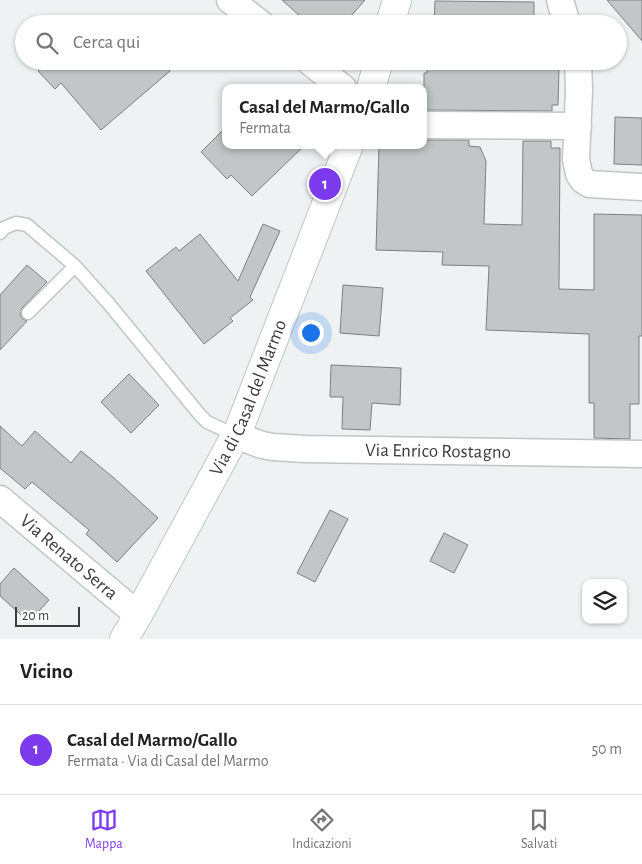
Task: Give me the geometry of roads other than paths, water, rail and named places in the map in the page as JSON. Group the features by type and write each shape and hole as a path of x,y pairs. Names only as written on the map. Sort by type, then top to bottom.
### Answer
{"main road":[{"path":"393,15 397,0"},
{"path":"372,84 377,70"},
{"name":"Via di Casal del Marmo","path":"124,639 239,429 347,149"}],"street":[{"path":"230,0 249,15"},
{"path":"560,0 564,15"},
{"path":"320,70 338,84"},
{"path":"579,70 576,159 579,174 589,184 642,187"},
{"path":"427,125 578,126"},
{"name":"Via Enrico Rostagno","path":"235,435 262,445 298,449 642,454"},
{"name":"Via Renato Serra","path":"0,499 138,616"}],"lane":[{"path":"0,233 4,228 16,223 27,225 75,266 110,304 200,415 207,422 235,435"},
{"path":"28,313 75,266"}],"place":[{"name":"Casal del Marmo/Gallo","path":"325,184"}]}
